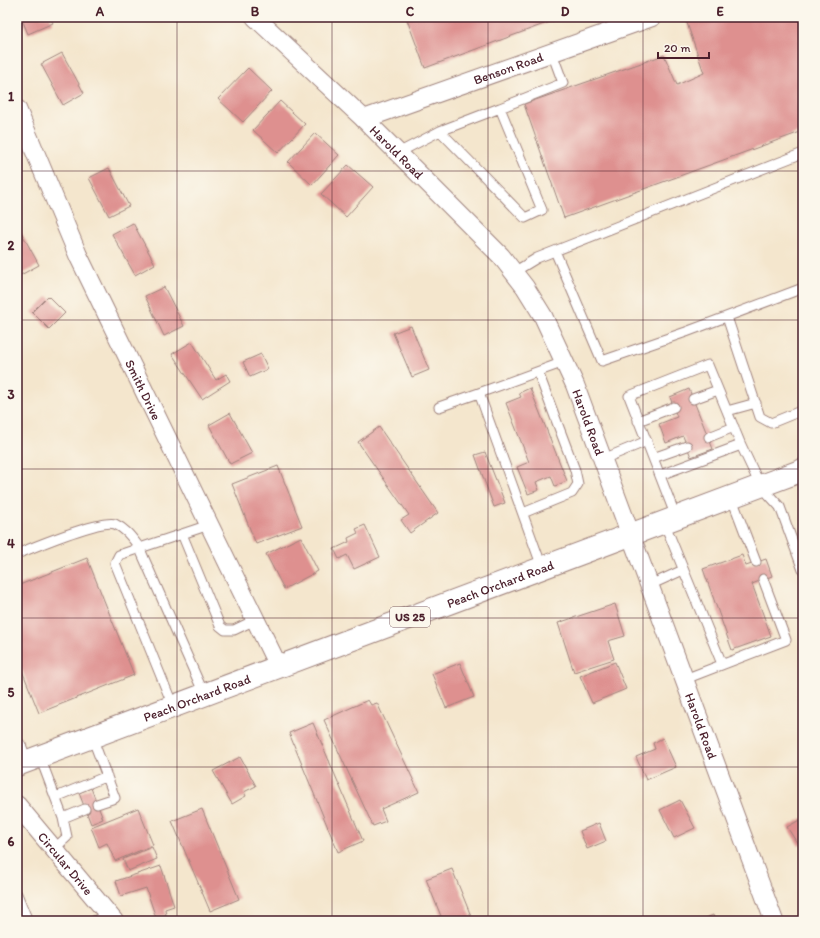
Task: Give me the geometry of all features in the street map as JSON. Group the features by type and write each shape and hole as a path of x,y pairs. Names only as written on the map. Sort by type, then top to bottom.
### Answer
{"main road":[{"name":"Peach Orchard Road","path":"24,758 92,737 803,470"}],"street":[{"name":"Harold Road","path":"256,17 364,119 501,256 514,272 543,316 575,384 774,921"},
{"name":"Benson Road","path":"364,119 652,17"},
{"name":"Smith Drive","path":"17,109 78,255 278,666"},
{"name":"Circular Drive","path":"17,805 54,849 106,919"}],"lane":[{"path":"398,153 440,131 563,83 552,53"},
{"path":"440,131 525,218 542,210 500,108"},
{"path":"514,272 537,258 803,153"},
{"path":"555,251 602,361 727,317 803,288"},
{"path":"727,317 760,417 772,423 803,410"},
{"path":"439,407 564,362"},
{"path":"722,664 683,570 660,475 629,396 708,365 741,445 760,485 780,507 803,570"},
{"path":"523,513 572,493 578,484 575,470 538,372"},
{"path":"693,399 718,390"},
{"path":"479,393 542,567"},
{"path":"727,411 756,403"},
{"path":"638,421 674,407"},
{"path":"708,437 734,427"},
{"path":"603,459 647,441"},
{"path":"660,475 741,445"},
{"path":"653,458 687,446"},
{"path":"731,496 756,562"},
{"path":"17,554 94,526 113,523 124,529 139,547 204,694"},
{"path":"173,706 115,563 119,555 139,547 209,525"},
{"path":"182,534 220,626 225,630 234,630 255,620"},
{"path":"650,585 683,570"},
{"path":"685,679 786,640 763,579"},
{"path":"92,737 115,798 97,804"},
{"path":"24,758 56,797 64,818 67,837 54,849"},
{"path":"56,797 107,776"},
{"path":"64,818 85,809"},
{"path":"17,894 28,921"}],"building":[{"path":"21,17 50,17 53,23 28,34"},
{"path":"406,17 563,17 425,68"},
{"path":"694,17 803,17 803,131 564,218 524,104 664,55 677,85 704,73 686,20"},
{"path":"62,53 84,93 63,105 41,64"},
{"path":"248,68 272,91 243,122 218,99"},
{"path":"280,101 305,124 278,153 253,130"},
{"path":"315,133 339,155 312,185 288,162"},
{"path":"348,165 373,187 346,217 321,194"},
{"path":"109,168 129,206 109,216 89,178"},
{"path":"133,223 155,264 135,275 112,234"},
{"path":"21,232 39,265 17,277 17,234"},
{"path":"164,287 184,326 164,336 145,296"},
{"path":"48,296 65,313 49,329 32,312"},
{"path":"411,326 429,370 412,377 393,333"},
{"path":"192,342 216,380 226,374 230,381 202,399 172,354"},
{"path":"261,354 268,369 250,377 243,362"},
{"path":"530,388 567,481 555,486 551,476 536,482 539,490 528,494 517,467 529,462 506,403 521,397 519,393"},
{"path":"689,389 713,449 691,457 683,436 666,443 659,424 677,417 670,397"},
{"path":"230,413 252,453 230,464 209,425"},
{"path":"379,427 438,513 410,533 401,520 409,515 358,442"},
{"path":"485,452 505,503 494,507 475,455"},
{"path":"278,466 302,526 256,544 232,484"},
{"path":"365,525 380,557 354,569 347,555 339,559 334,549 349,542 348,538 358,533 356,529"},
{"path":"301,537 318,571 284,589 266,554"},
{"path":"742,555 746,566 766,559 772,576 752,584 771,636 732,650 703,569"},
{"path":"87,558 134,675 39,713 17,658 17,586"},
{"path":"615,604 625,636 608,641 614,659 574,672 558,623"},
{"path":"615,662 626,689 592,703 580,676"},
{"path":"460,663 474,697 446,708 432,674"},
{"path":"368,700 371,705 377,703 419,792 381,809 386,821 373,826 324,720"},
{"path":"313,723 363,841 338,852 289,733"},
{"path":"663,738 676,767 646,780 636,757 655,749 653,743"},
{"path":"240,757 256,786 244,792 246,796 232,804 213,771"},
{"path":"91,788 103,819 91,824 79,793"},
{"path":"680,800 695,828 674,838 660,810"},
{"path":"138,808 153,845 115,861 107,843 99,847 91,827"},
{"path":"202,809 239,899 210,911 172,821"},
{"path":"803,818 803,843 799,846 787,827"},
{"path":"599,823 606,841 587,849 580,831"},
{"path":"152,847 157,859 128,871 123,859"},
{"path":"161,866 174,906 165,909 166,915 156,918 146,888 121,896 116,881"},
{"path":"452,869 473,921 443,921 426,879"},
{"path":"713,915 715,921 699,921"}]}
